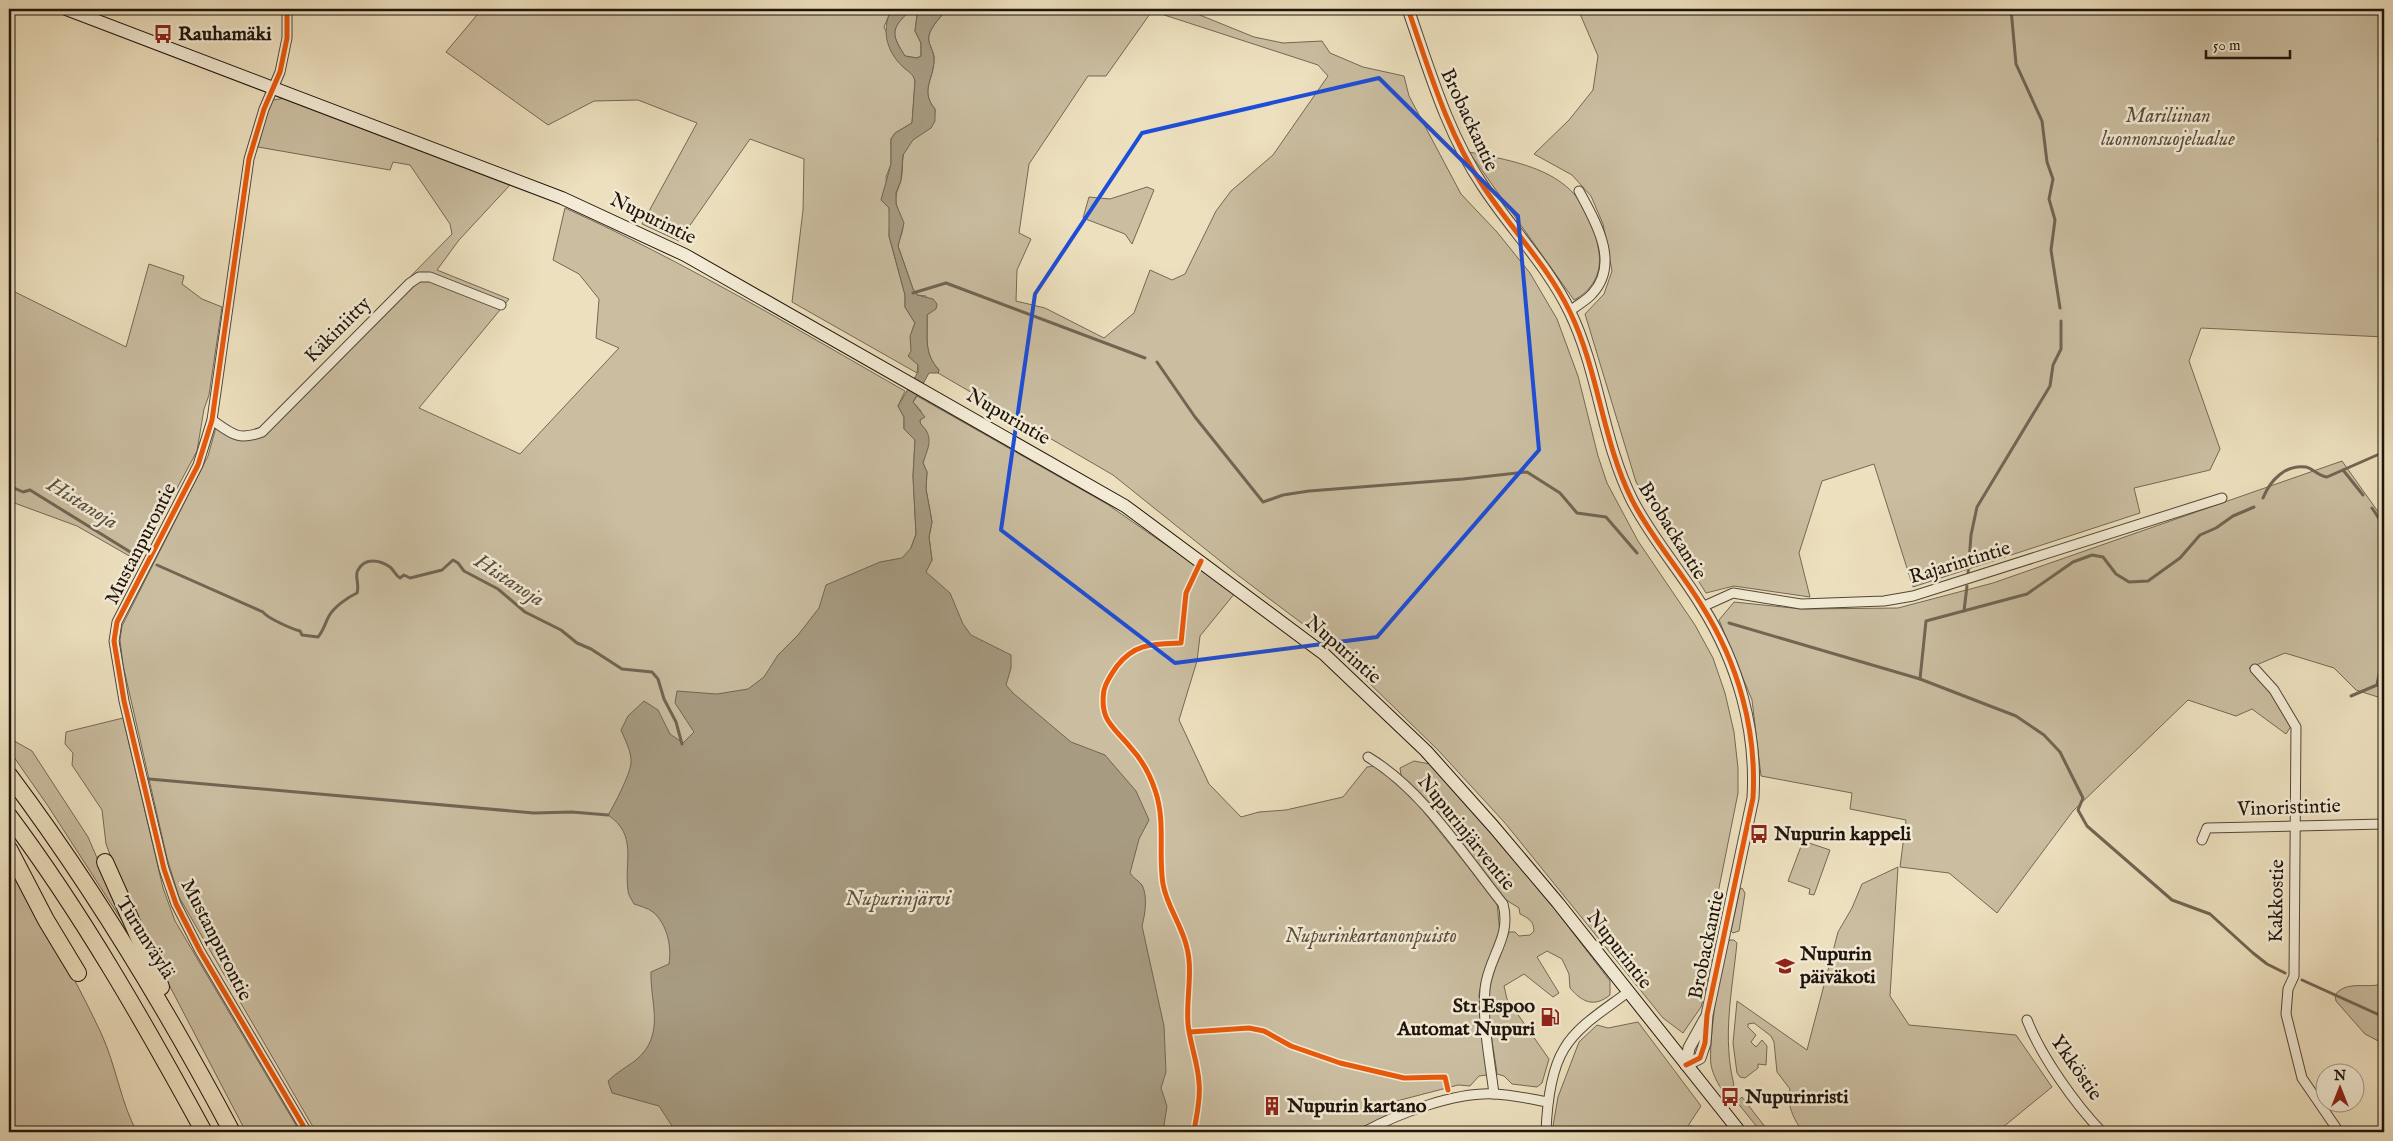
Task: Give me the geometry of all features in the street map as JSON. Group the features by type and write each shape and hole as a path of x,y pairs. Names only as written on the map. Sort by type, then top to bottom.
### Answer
{"highway":[{"name":"Turunväylä","path":"9,774 105,913 191,1055 232,1132"},
{"path":"9,816 88,934 156,1045 204,1132"},
{"path":"9,850 46,920 78,973"},
{"path":"105,862 191,1055"}],"main road":[{"name":"Nupurintie","path":"66,9 562,198 629,227 685,254 1125,506 1324,654 1426,751 1558,903 1740,1132"}],"street":[{"name":"Mustanpurontie","path":"286,9 286,38 280,72 264,109 249,159 212,420 198,465 117,622 114,641 124,701 164,869 176,904 200,951 308,1132"},
{"name":"Brobackantie","path":"1408,9 1448,120 1464,156 1483,186 1543,266 1570,310 1585,347 1613,449 1632,500 1702,607 1725,649 1738,685 1753,742 1755,770 1753,798 1707,1015 1705,1043 1700,1058 1686,1065"},
{"path":"1570,310 1592,295 1602,281 1606,264 1605,251 1596,223 1579,190"},
{"name":"Käkiniitty","path":"212,420 231,433 247,438 262,432 418,277 430,277 501,305"},
{"name":"Rajarintintie","path":"1702,607 1733,593 1801,604 1884,601 1913,596 2222,498"},
{"name":"Kakkostie","path":"2255,669 2274,690 2296,727 2294,976 2288,989 2286,1014 2302,1078 2339,1132"},
{"name":"Nupurinjärventie","path":"1368,757 1390,770 1418,797 1503,904 1506,917 1505,930 1485,987 1484,1003 1494,1094"},
{"name":"Vinoristintie","path":"2202,840 2207,828 2384,824"},
{"path":"1546,1132 1548,1102 1563,1050 1570,1040 1601,1012 1628,992"},
{"name":"Ykköstie","path":"2027,1020 2035,1040 2088,1117 2102,1132"},
{"path":"1364,1132 1380,1123 1450,1100 1494,1094 1548,1102"}],"highlighted area":[{"path":"1379,78 1518,216 1539,450 1377,637 1175,663 1001,530 1035,294 1142,133"}],"green space":[{"path":"482,9 900,9 889,15 884,27 903,67 913,74 915,81 912,123 895,133 891,139 891,164 886,177 890,217 889,236 905,295 905,307 915,323 911,335 911,345 918,365 917,373 792,302 803,210 804,159 750,139 679,241 642,224 697,123 638,100 594,101 548,125 446,52"},
{"path":"947,9 1185,9 1254,37 1283,43 1322,41 1330,53 1363,67 1404,76 1409,96 1461,194 1497,232 1530,273 1557,319 1578,376 1598,456 1607,483 1638,541 1695,625 1713,658 1725,693 1734,732 1738,768 1738,793 1716,903 1715,954 1701,1007 1683,1033 1663,1018 1505,823 1438,750 1327,642 1239,576 1113,475 938,373 939,370 928,351 927,344 927,315 931,311 926,296 917,295 913,289 898,246 903,227 896,199 902,176 905,150 912,141 929,128 934,118 935,109 928,96 934,65 929,35 932,28","holes":["1152,11 1318,65 1328,76 1273,155 1231,191 1216,211 1185,274 1172,280 1150,270 1134,313 1104,338 1045,308 1016,301 1017,270 1031,239 1019,233 1029,164 1088,76 1106,76"]},
{"name":"Mariliinan luonnonsuojelualue","path":"1578,9 2384,9 2384,337 2201,328 2189,361 2220,449 2210,470 2134,488 2140,513 1913,587 1874,464 1822,481 1799,553 1810,597 1734,586 1706,593 1636,482 1585,314 1604,294 1612,271 1603,224 1591,196 1572,175 1534,154 1569,120 1593,90 1598,56"},
{"path":"907,13 914,13 917,16 915,31 921,43 921,56 917,58 905,56 896,39 895,29 897,24"},
{"name":"Nupurinkartanonpuisto","path":"285,98 510,185 459,240 437,270 509,299 419,408 520,454 619,348 596,338 599,299 579,274 553,260 565,208 695,272 905,391 898,406 904,417 904,429 915,440 913,476 916,534 911,548 926,571 932,560 929,537 932,522 926,489 927,472 923,463 927,447 927,437 920,423 921,411 913,402 917,396 1107,504 1235,593 1200,636 1197,661 1179,720 1209,784 1241,817 1259,812 1286,810 1343,797 1367,767 1375,766 1411,796 1497,903 1500,934 1482,979 1479,995 1487,1075 1479,1076 1470,1086 1458,1085 1393,1102 1388,1105 1389,1114 1353,1132 1102,1132 802,664 694,732 682,744 802,1132 316,1132 179,897 167,858 123,665 120,640 122,626 208,456 215,431 216,418 238,431 248,432 262,428 452,234 450,224 410,165 393,162 390,170 258,147 268,107 273,100"},
{"path":"1469,152 1516,162 1536,169 1555,178 1570,190 1583,206 1593,227 1599,253 1600,260 1597,274 1586,292 1574,300"},
{"path":"1147,187 1154,190 1132,244 1125,234 1083,218 1089,197 1110,199"},
{"path":"149,264 184,276 182,284 202,299 222,307 209,395 204,409 197,451 138,561 77,526 9,501 9,289 126,347"},
{"path":"2342,461 2384,520 2384,699 2356,690 2334,668 2285,653 2249,668 2274,697 2291,726 2286,734 2252,709 2236,716 2188,700 2073,811 1997,913 1949,873 1900,867 1906,820 1850,809 1852,793 1761,776 1752,700 1719,620 1734,602 1802,609 1898,608 1993,583"},
{"path":"123,718 163,888 175,921 300,1132 246,1132 166,979 112,860 106,844 102,810 72,765 73,753 65,744 66,732"},
{"path":"9,738 32,751 88,837 128,930 48,806 9,750"},
{"path":"1414,761 1430,764 1471,808 1547,899 1610,981 1610,995 1599,1001 1588,1002 1579,997 1570,988 1569,974 1562,959 1547,951 1537,957 1559,993 1553,997 1524,974 1504,986 1507,999 1549,1059 1542,1083 1537,1087 1512,1084 1504,1076 1497,1074 1488,1000 1492,975 1509,932 1515,932 1519,936 1530,935 1534,931 1532,922 1520,914 1519,908 1503,898 1416,790 1401,775 1400,768"},
{"path":"1803,841 1830,850 1814,895 1809,894 1810,889 1788,881"},
{"path":"9,865 91,1011 111,1058 131,1121 137,1132 9,1132"},
{"path":"1898,867 1890,996 1909,1025 2016,1035 2052,1087 1997,1132 1803,1132 1792,1112 1789,1100 1790,1089 1777,1072 1774,1042 1771,1036 1754,1023 1748,1024 1748,1027 1756,1035 1751,1042 1756,1047 1762,1040 1767,1046 1766,1065 1758,1064 1758,1068 1745,1078 1740,1077 1737,1073 1733,1043 1737,1001 1807,1050 1838,932 1852,908 1862,884"},
{"path":"1742,888 1745,893 1739,931 1733,933 1731,931 1740,889"},
{"path":"1729,940 1734,940 1737,943 1728,1032 1730,1067 1734,1085 1724,1093 1711,1065 1711,1039 1722,963"},
{"path":"2384,983 2384,1044 2365,1034 2336,1001 2335,995 2346,987 2372,986"},
{"path":"1638,1022 1701,1106 1684,1132 1552,1132 1558,1097 1579,1042 1597,1025 1608,1028"},
{"path":"1742,1097 1769,1132 1761,1132 1737,1102"}],"water":[{"name":"Nupurinjärvi","path":"900,9 947,9 932,28 929,35 934,64 928,96 935,109 935,121 931,128 913,140 903,155 901,180 896,193 896,204 904,223 898,246 913,289 917,295 933,299 937,304 936,309 927,315 927,337 928,351 939,370 938,373 929,373 913,402 925,417 920,422 926,430 929,439 923,463 927,472 926,489 932,522 929,537 932,560 926,572 950,593 963,624 971,635 1011,655 1011,668 1006,685 1013,693 1071,742 1105,755 1136,791 1149,820 1139,839 1130,873 1144,889 1145,906 1142,926 1164,1026 1166,1072 1161,1088 1167,1106 1163,1132 676,1132 659,1106 612,1093 608,1081 636,1060 651,1040 654,1018 651,972 669,964 670,957 665,929 658,917 644,907 634,904 629,896 626,840 623,831 608,815 628,775 631,764 629,751 621,730 628,716 644,701 658,710 670,734 683,743 694,732 675,703 677,691 717,694 748,689 764,677 778,655 798,635 819,608 826,585 880,562 902,558 911,548 916,534 913,476 915,440 904,429 904,417 898,406 918,372 918,365 908,356 911,351 910,336 915,323 905,307 905,295 889,236 889,208 881,200 891,164 891,139 895,133 912,123 915,81 912,74 897,61 890,49 886,36 889,15","holes":["908,13 914,13 917,16 915,31 921,43 921,56 917,58 905,56 895,34 898,24 902,19"]}],"waterway":[{"path":"2011,9 2016,64 2042,121 2047,162 2053,179 2049,199 2055,220 2051,250 2060,308"},
{"path":"2384,130 2379,139 2384,191"},
{"path":"913,293 946,283 1145,358"},
{"path":"1968,574 1971,535 1977,507 2050,386 2053,365 2061,349 2061,321"},
{"path":"1157,362 1195,417 1263,502 1283,495 1309,491 1527,472 1560,493 1577,513 1606,517 1637,553"},
{"path":"2263,498 2274,480 2291,468 2306,467 2327,477 2384,452"},
{"path":"2343,470 2363,495"},
{"name":"Histanoja","path":"9,481 14,488 23,492 30,490 140,558"},
{"path":"1920,679 1926,621 2027,594 2073,562 2092,555 2103,557 2116,574 2129,582 2148,581 2180,558 2200,535 2216,528 2233,516 2254,507"},
{"path":"2372,508 2384,526"},
{"name":"Histanoja","path":"157,565 263,612 274,620 300,631 302,635 318,637 334,609 357,593 357,572 365,563 377,561 390,567 400,578 404,575 410,578 442,570 453,560 464,571 498,589 525,612 561,630 577,643 591,649 622,669 652,672 658,679 664,699 676,722 682,744"},
{"path":"1964,611 1967,586"},
{"path":"1729,623 1920,679 2016,716 2044,735 2060,752 2083,798 2078,810 2087,826 2172,900 2210,914 2253,953 2267,964 2285,973"},
{"path":"2351,696 2377,685 2384,649"},
{"path":"149,779 534,813 572,812 608,815"},
{"path":"2302,980 2384,1017"}],"cycle path":[{"path":"287,9 287,38 280,72 264,109 249,159 212,420 198,465 117,622 114,641 124,701 164,869 176,904 200,951 307,1132"},
{"path":"1408,9 1449,123 1470,166 1551,279 1570,312 1588,358 1614,454 1632,500 1715,628 1726,650 1742,698 1752,747 1753,798 1707,1015 1705,1043 1700,1058 1686,1065"},
{"path":"1194,1132 1199,1102 1199,1089 1197,1068 1188,1024 1189,957 1185,940 1163,884 1161,825 1158,802 1151,779 1142,763 1109,723 1103,701 1106,684 1124,658 1145,646 1181,643 1186,593 1201,561"},
{"path":"1190,1032 1249,1028 1264,1031 1291,1046 1340,1063 1404,1078 1445,1077 1448,1090"}],"place":[{"name":"Rauhamäki","path":"163,34"},
{"name":"Nupurin kappeli","path":"1759,834"},
{"name":"Nupurin päiväkoti","path":"1785,966"},
{"name":"St1 Espoo Automat Nupuri","path":"1550,1017"},
{"name":"Nupurinristi","path":"1730,1097"},
{"name":"Nupurin kartano","path":"1272,1106"}]}
